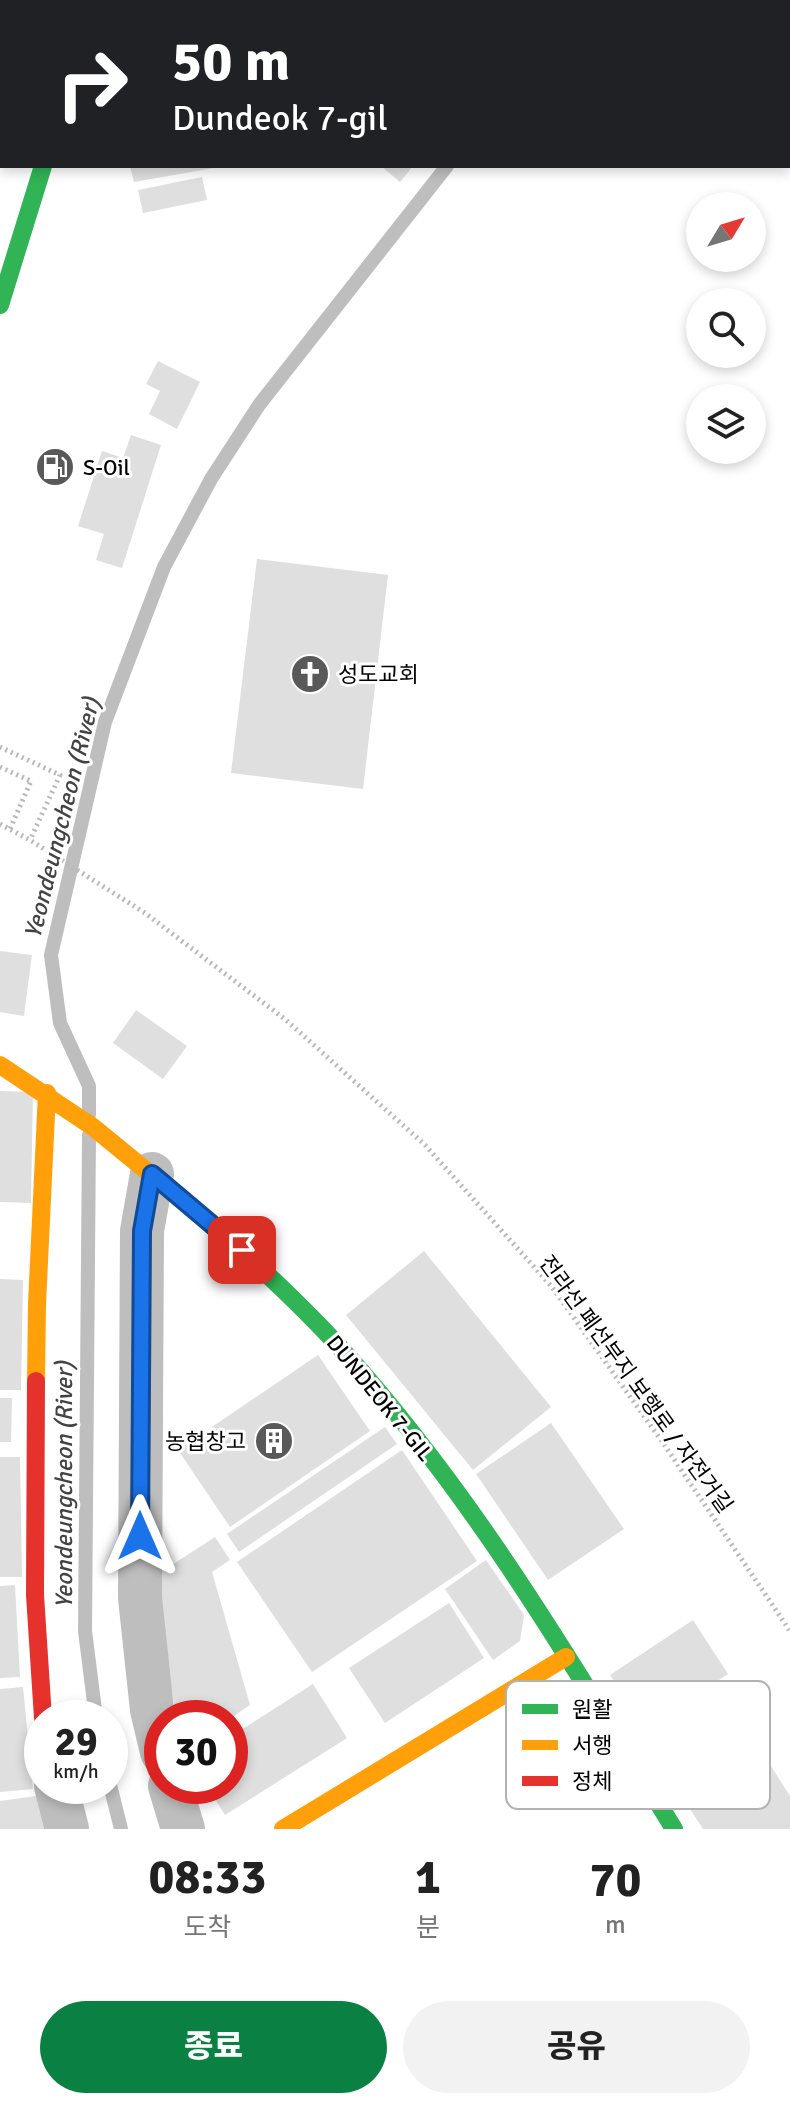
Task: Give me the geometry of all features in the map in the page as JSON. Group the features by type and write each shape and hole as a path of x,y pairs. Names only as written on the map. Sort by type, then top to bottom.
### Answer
{"street":[{"path":"0,305 42,168"},
{"path":"0,1065 47,1093 37,1304 35,1595 42,1700"},
{"name":"DUNDEOK 7-GIL","path":"47,1093 137,1162 242,1250 329,1335 468,1508 581,1681"},
{"path":"137,1162 142,1231 140,1598 151,1700"},
{"path":"527,1681 566,1657"},
{"path":"283,1829 506,1693"},
{"path":"61,1804 67,1829"},
{"path":"175,1804 183,1829"},
{"name":"DUNDEOK 7-GIL","path":"661,1809 674,1829"}],"path":[{"path":"0,747 60,775 30,840"},
{"path":"0,767 31,781 10,829"},
{"name":"전라선 폐선부지 보행로 / 자전거길","path":"0,824 145,913 286,1020 425,1145 552,1287 661,1440 790,1631"}],"building":[{"path":"130,168 214,168 134,182"},
{"path":"383,168 411,168 400,182"},
{"path":"202,177 207,200 143,213 138,190"},
{"path":"158,361 200,382 177,429 149,414 160,391 146,384"},
{"path":"131,435 161,445 122,568 96,560 104,534 78,526 102,451 123,458"},
{"name":"성도교회","path":"257,559 388,575 363,789 231,773"},
{"path":"0,951 32,955 24,1016 0,1012"},
{"path":"136,1010 187,1046 163,1079 113,1043"},
{"path":"0,1091 33,1092 31,1203 0,1202"},
{"path":"424,1251 551,1407 473,1470 346,1315"},
{"path":"0,1279 23,1280 21,1390 0,1390"},
{"name":"농협창고","path":"318,1355 370,1431 230,1527 178,1450"},
{"path":"0,1398 12,1398 11,1442 0,1442"},
{"path":"551,1423 624,1529 548,1580 476,1474"},
{"path":"385,1427 397,1444 239,1552 227,1534"},
{"path":"402,1450 477,1561 312,1672 237,1562"},
{"path":"0,1457 20,1457 22,1577 0,1577"},
{"path":"215,1537 230,1560 212,1572 250,1705 248,1706 248,1700 173,1700 155,1576"},
{"path":"486,1560 524,1615 520,1641 493,1660 445,1589"},
{"path":"15,1585 20,1677 0,1678 0,1586"},
{"path":"449,1603 484,1658 385,1723 349,1668"},
{"path":"693,1620 728,1674 717,1681 614,1681 610,1675"},
{"path":"313,1684 347,1738 248,1800 248,1726"},
{"path":"23,1687 24,1790 0,1792 0,1689"},
{"path":"770,1765 790,1796 790,1829 703,1829 690,1809 770,1809"},
{"path":"24,1798 24,1804 38,1804 45,1829 0,1829 0,1801"},
{"path":"218,1804 242,1804 225,1815"}],"waterway":[{"name":"Yeondeungcheon (River)","path":"89,1115 89,1086 60,1023 51,955 105,722 164,567 211,479 259,405 445,168"},
{"name":"Yeondeungcheon (River)","path":"89,1135 85,1631 94,1700"},
{"name":"Yeondeungcheon (River)","path":"115,1804 121,1829"}],"traffic: fast":[{"path":"0,305 42,168"},
{"path":"209,1222 328,1335 391,1407 479,1523 582,1681"},
{"path":"662,1809 674,1829"}],"traffic: slow":[{"path":"0,1065 93,1127 209,1222"},
{"path":"36,1381 47,1093"},
{"path":"527,1681 566,1657"},
{"path":"283,1829 506,1693"}],"traffic: jam":[{"path":"36,1381 35,1595 42,1700"}],"place":[{"name":"S-Oil","path":"55,467"},
{"name":"성도교회","path":"310,674"},
{"name":"농협창고","path":"274,1441"}],"route":[{"path":"140,1536 142,1231 152,1174 242,1250"}]}
